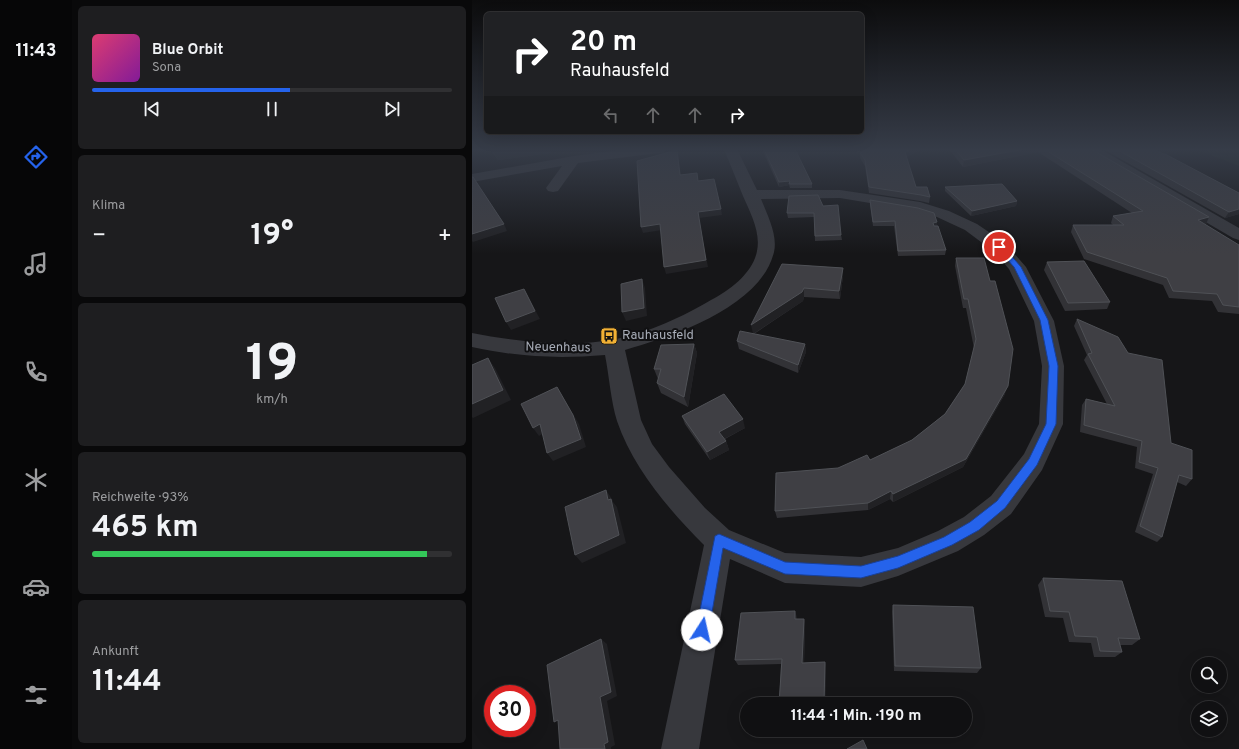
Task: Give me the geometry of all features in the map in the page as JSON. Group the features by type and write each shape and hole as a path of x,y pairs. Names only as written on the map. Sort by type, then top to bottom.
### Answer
{"street":[{"path":"553,188 556,184"},
{"name":"Neuenhaus","path":"472,340 495,345 545,350 584,350 614,346 686,321 723,302 748,282 763,261 766,249 765,232 745,184"},
{"path":"1151,184 1239,235"},
{"path":"614,346 629,420 643,451 695,517 719,540 785,568 861,572 898,562 948,541 974,526 1001,505 1033,462 1051,424 1053,366 1044,320 1017,267 999,247 986,237 961,222 920,207 840,194 750,195"},
{"path":"680,749 719,540"}],"building":[{"path":"472,184 478,184 504,224 472,234"},
{"path":"638,184 715,184 721,209 698,212 706,260 664,267 660,224 641,227"},
{"path":"869,184 915,184 916,187 927,187 930,197 921,195 869,187"},
{"path":"1002,184 1017,201 972,211 945,187"},
{"path":"1100,184 1152,184 1209,217 1198,220 1239,245 1239,307 1223,305 1217,294 1173,291 1167,278 1087,252 1073,225 1124,225 1113,216 1143,211"},
{"path":"1179,184 1222,184 1239,193 1239,209 1229,212"},
{"path":"818,195 823,206 838,205 841,235 815,236 814,213 787,213 789,196"},
{"path":"870,200 918,208 934,213 937,222 933,223 934,226 938,226 946,250 898,251 895,221 873,222"},
{"path":"956,258 984,258 990,281 995,281 1013,349 1008,386 966,459 893,494 891,491 868,503 775,511 776,473 838,468 867,455 870,460 912,440 945,414 965,384 976,339 968,299 964,299"},
{"path":"1084,261 1110,302 1068,303 1047,262"},
{"path":"782,264 843,268 839,291 804,288 802,292 751,325"},
{"path":"642,279 644,308 622,312 621,284"},
{"path":"524,289 535,311 506,322 495,298"},
{"path":"1077,319 1118,337 1128,353 1162,360 1171,443 1192,450 1192,479 1179,475 1162,537 1140,526 1158,468 1139,462 1142,441 1084,425 1086,399 1115,406 1088,354 1092,353"},
{"path":"740,331 805,344 798,365 737,341"},
{"path":"694,344 684,397 657,383 661,369 654,369 661,345"},
{"path":"488,358 503,390 472,404 472,365"},
{"path":"557,387 573,415 581,439 547,453 540,424 533,428 521,404"},
{"path":"724,394 743,419 719,432 726,441 707,452 682,416"},
{"path":"606,490 608,500 611,499 619,535 575,555 565,507"},
{"path":"1043,578 1122,581 1140,639 1118,638 1122,652 1100,651 1097,637 1075,636 1069,612 1050,611"},
{"path":"893,605 973,607 981,668 895,666"},
{"path":"795,611 795,619 804,619 802,663 825,662 824,697 779,697 782,659 735,660 741,613"},
{"path":"601,639 611,692 600,697 608,742 604,744 605,749 560,749 558,720 554,722 547,665"},
{"path":"863,740 867,749 847,749"}],"place":[{"name":"Rauhausfeld","path":"609,336"}],"route":[{"path":"702,630 719,540 785,568 861,572 898,562 948,541 974,526 1001,505 1033,462 1051,424 1053,366 1044,320 1017,267 999,247"}]}
